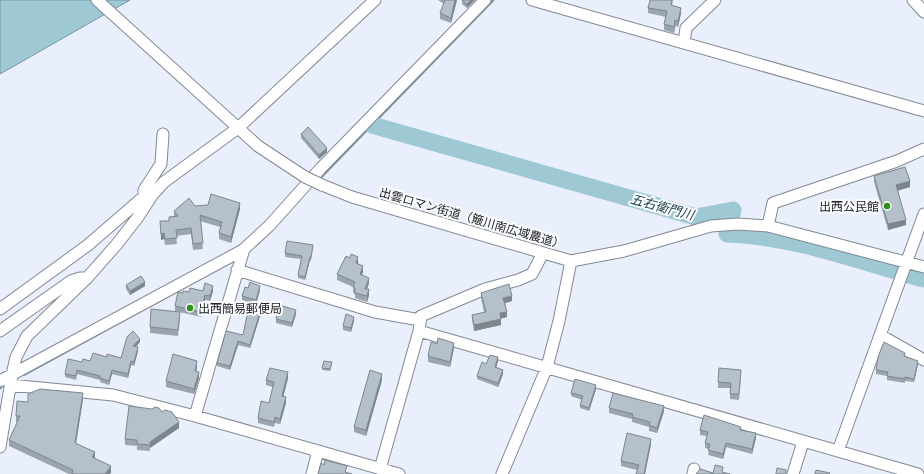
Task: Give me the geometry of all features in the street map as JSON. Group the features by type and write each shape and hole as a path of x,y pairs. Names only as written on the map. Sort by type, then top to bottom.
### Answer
{"street":[{"name":"出雲ロマン街道（簸川南広域農道）","path":"97,0 258,146 299,174 322,186 352,197 571,261 624,252 711,226 738,224 768,226 924,267"},
{"path":"0,447 7,380 27,336 86,278 125,233 151,195 176,172 238,128 375,0"},
{"path":"7,380 243,250 485,0"},
{"path":"532,0 924,112"},
{"path":"684,43 686,28 715,0"},
{"path":"913,0 924,12"},
{"path":"151,195 144,195 144,190 161,164 163,134"},
{"path":"768,226 773,203 897,161 924,149"},
{"path":"0,309 88,245 140,200 151,195"},
{"path":"838,451 908,263 924,214"},
{"path":"195,416 243,250"},
{"path":"380,469 419,331 421,316 485,289 518,280 532,274 543,253"},
{"path":"502,474 547,367 559,321 571,261"},
{"path":"237,270 375,312 420,320"},
{"path":"0,331 71,282 80,278 86,278"},
{"path":"419,331 918,474"},
{"path":"880,335 924,360"},
{"path":"7,380 113,396 195,416 399,474"},
{"path":"794,474 803,442"},
{"path":"312,474 318,451"}],"water":[{"path":"0,0 130,0 0,74"}],"building":[{"path":"445,0 455,0 451,18 440,13"},
{"path":"462,0 471,0 467,4"},
{"path":"650,0 672,0 671,5 681,8 678,21 675,20 674,27 664,24 667,11 648,8"},
{"path":"308,127 327,148 319,155 301,134"},
{"path":"905,167 910,181 896,185 906,220 888,224 874,176"},
{"path":"211,194 240,203 231,237 219,233 222,222 200,215 203,243 193,244 191,228 176,230 177,238 165,239 164,233 161,234 160,221 169,221 169,217 178,216 174,211 189,198 195,206 208,205"},
{"path":"287,241 313,245 305,277 298,275 302,256 285,253"},
{"path":"351,254 358,257 356,263 363,266 360,274 369,278 365,289 369,289 367,296 355,293 355,288 353,287 355,282 337,274 346,256 350,258"},
{"path":"141,276 145,282 130,291 126,285"},
{"path":"250,282 260,286 256,300 242,296 245,287 248,288"},
{"path":"205,283 213,286 210,296 205,295 201,312 175,306 178,292 189,292 190,288 203,291"},
{"path":"509,284 512,296 503,298 507,312 500,313 501,319 474,325 472,315 486,312 481,293"},
{"path":"279,305 296,310 292,323 276,319"},
{"path":"249,306 261,309 250,345 238,341 230,366 217,363 226,331 243,335"},
{"path":"151,309 180,312 178,330 150,327"},
{"path":"346,314 354,317 351,328 343,326"},
{"path":"133,331 140,339 133,346 138,347 134,362 131,361 128,374 112,370 109,381 100,378 100,376 77,370 76,376 65,374 68,359 82,362 83,359 90,361 93,353 107,357 107,354 121,358 127,337"},
{"path":"438,338 454,343 450,362 428,356 431,342 437,344"},
{"path":"884,342 905,353 904,356 918,361 914,379 887,376 888,372 876,370 878,357"},
{"path":"173,354 197,361 195,371 199,372 194,389 166,381"},
{"path":"490,355 498,357 495,367 503,370 498,383 477,376 482,362 486,364"},
{"path":"324,361 332,362 330,369 322,368"},
{"path":"270,368 288,372 282,396 286,397 280,419 275,417 274,422 258,418 261,401 269,403 274,382 266,380"},
{"path":"719,368 741,370 739,394 730,394 731,383 718,382"},
{"path":"370,370 382,374 366,430 354,427"},
{"path":"575,379 596,385 589,408 580,405 583,396 571,393"},
{"path":"40,389 83,393 75,443 95,452 92,457 111,466 105,474 72,474 73,470 9,440 20,416 16,416 17,401 28,402 28,394"},
{"path":"613,393 664,406 657,428 649,425 650,422 632,417 633,414 609,408"},
{"path":"129,406 152,409 155,407 159,408 162,412 165,410 172,412 179,422 150,442 150,445 137,444 137,440 125,439"},
{"path":"704,415 741,427 740,430 756,433 752,449 726,443 723,454 708,450 710,444 705,443 708,432 700,430"},
{"path":"627,433 651,439 644,474 636,474 639,465 621,461"},
{"path":"325,460 347,466 345,472 352,474 318,474 321,463 324,465"},
{"path":"715,465 723,467 722,472 730,474 696,474 700,469 713,473"},
{"path":"777,468 786,470 786,474 776,474"},
{"path":"816,470 830,473 815,474"}],"waterway":[{"path":"320,178 493,0"},
{"name":"五右衛門川","path":"372,125 696,217 733,210 727,234 777,239 827,251 924,279"},
{"path":"25,374 228,263"}],"place":[{"name":"出西公民館","path":"887,206"},
{"name":"出西簡易郵便局","path":"190,308"}]}
